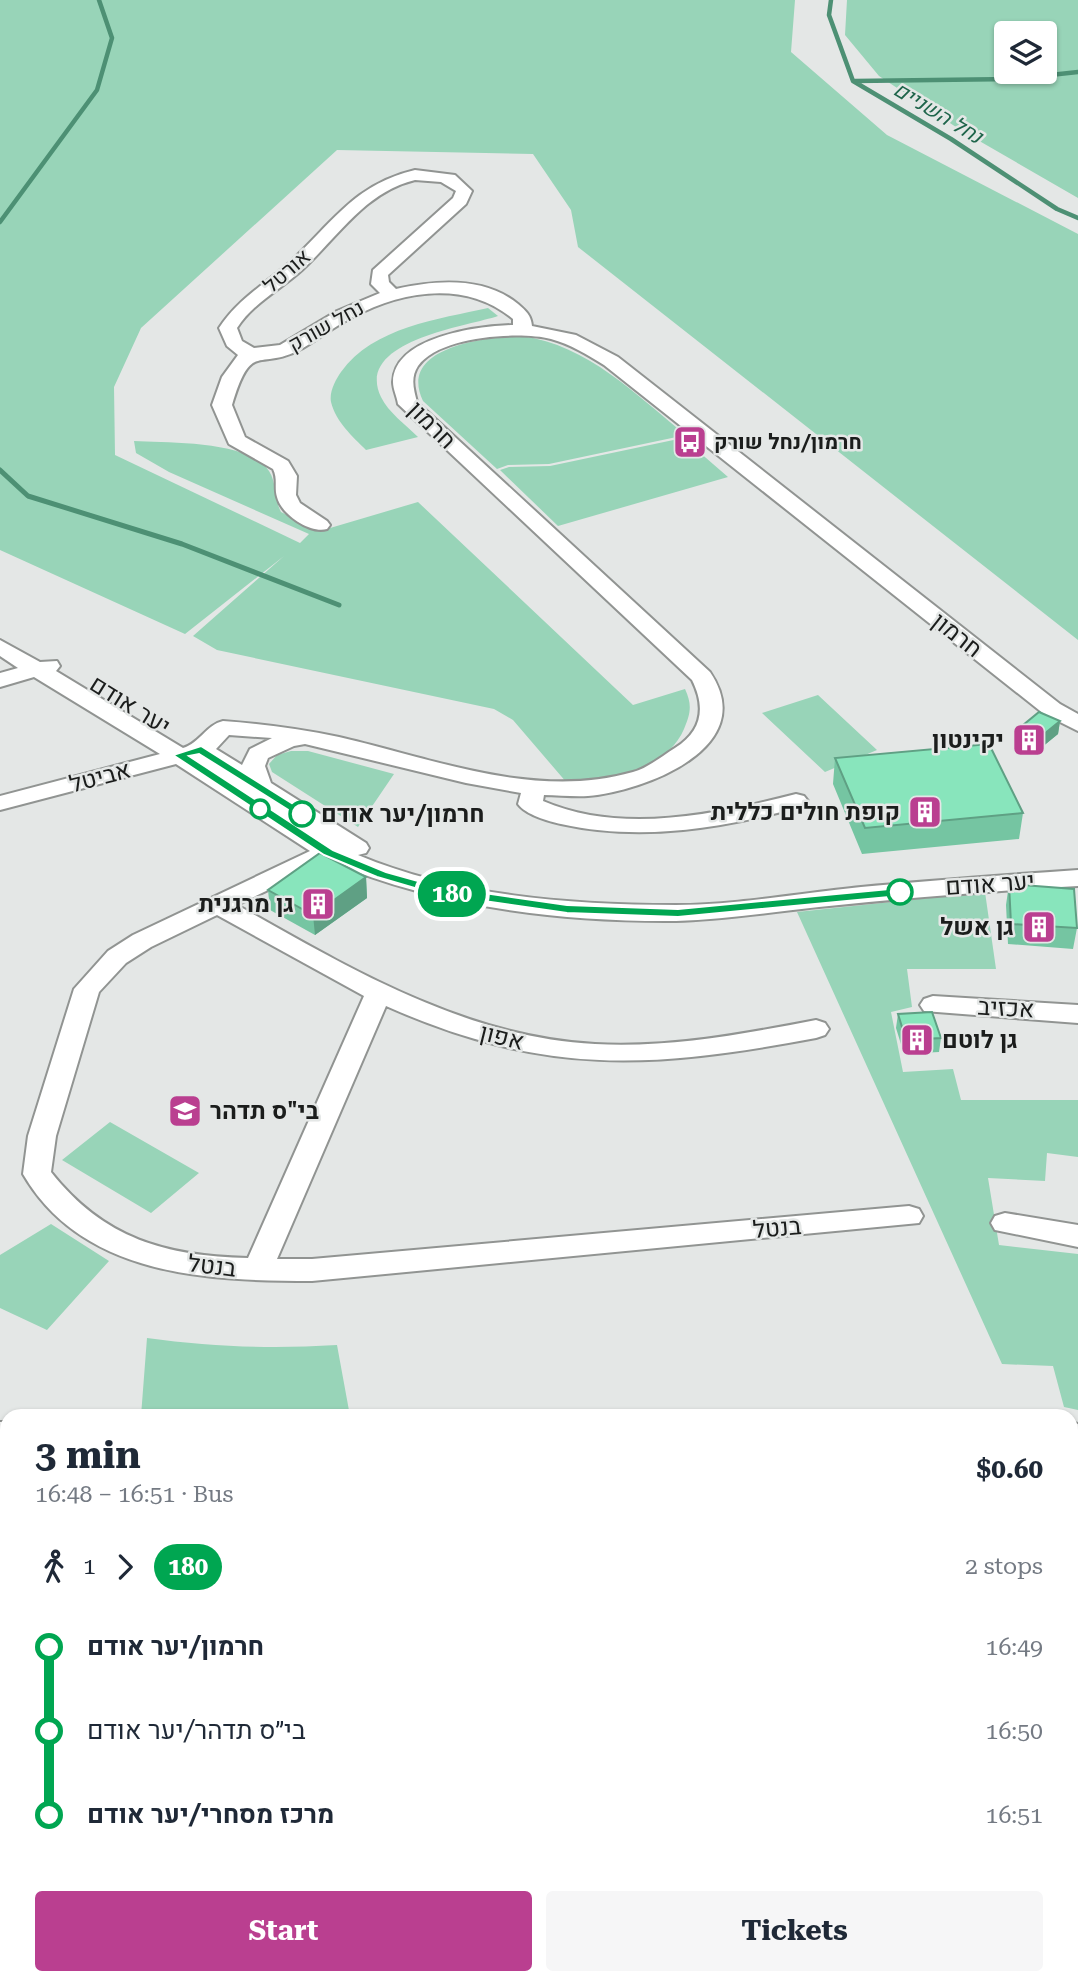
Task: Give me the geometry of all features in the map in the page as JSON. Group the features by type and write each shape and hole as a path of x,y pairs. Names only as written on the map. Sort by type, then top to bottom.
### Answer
{"street":[{"path":"375,188 393,178 430,174 447,177 459,184 464,191 460,200 379,274 380,285 392,294"},
{"name":"אורטל","path":"251,355 236,348 231,341 228,328 235,316 295,267 375,188"},
{"name":"נחל שורק","path":"251,355 284,350 349,311 392,294 434,288 482,292 514,308 522,317 523,329"},
{"name":"חרמון","path":"190,752 223,728 284,730 534,788 569,791 611,788 645,778 677,761 699,741 713,718 714,698 702,677 408,404 401,389 402,375 408,363 439,344 469,335 523,329 570,340 611,361 1032,694 1078,724"},
{"path":"251,355 236,369 222,405 236,440 281,465 287,476 286,495 291,506 320,525"},
{"name":"יער אודם","path":"0,629 50,665 337,847 382,874 435,890 567,909 678,913 952,886 1078,878"},
{"name":"יער אודם","path":"0,647 50,665"},
{"path":"0,680 50,665"},
{"name":"חרמון","path":"260,786 253,766 258,754 289,738 316,738"},
{"name":"יער אודם","path":"190,752 260,786 337,847"},
{"name":"אביטל","path":"0,803 190,752"},
{"path":"534,788 530,804 544,813 566,819 626,824 704,821 752,814 796,800"},
{"name":"בנטל","path":"337,847 163,929 117,957 87,989 43,1136 37,1174 52,1198 75,1219 111,1241 151,1256 192,1265 258,1270 312,1269 909,1216"},
{"name":"אפון","path":"216,904 379,992 468,1029 525,1044 592,1053 653,1052 728,1045 816,1028"},
{"path":"258,1270 379,992"},
{"name":"אכזיב","path":"933,1005 1007,1007 1078,1014"},
{"path":"1005,1223 1078,1236"}],"green space":[{"path":"0,0 795,0 791,52 887,135 1078,234 1078,640 578,247 571,210 533,154 337,150 141,328 114,387 115,455 300,543 309,534 169,472 136,453 134,441 226,448 259,461 269,471 281,512 320,531 418,502 633,705 685,689 690,704 688,718 675,744 663,755 633,771 567,783 513,720 494,709 217,650 193,636 284,556 185,634 0,550"},
{"path":"847,0 1078,0 1078,198 962,131 879,76 845,35"},
{"path":"488,308 498,316 417,340 397,350 383,362 377,378 381,397 418,437 366,450 350,434 333,409 332,390 341,372 354,357 389,335 428,321"},
{"path":"522,336 546,341 590,361 630,388 686,435 549,464 508,465 497,469 423,401 418,383 422,368 433,357 449,349 488,339"},
{"path":"683,438 728,477 558,526 500,470 509,467 550,466"},
{"path":"818,695 877,750 825,772 762,713"},
{"path":"291,751 308,751 394,774 358,827 272,772 269,764 277,755"},
{"path":"985,892 996,969 907,969 912,1007 891,1012 903,1072 953,1069 961,1100 1078,1100 1078,1157 1047,1153 1045,1181 988,1178 999,1245 1078,1254 1078,1409 1064,1407 1053,1366 1002,1364 797,912"},
{"path":"110,1122 199,1173 151,1213 62,1160"},
{"path":"51,1224 109,1261 47,1330 0,1308 0,1255"},
{"path":"147,1338 242,1346 337,1345 349,1409 142,1409"}],"building":[{"path":"1039,712 1060,721 1038,739 1017,730"},
{"path":"989,744 1023,813 865,828 835,758"},
{"path":"320,853 366,877 313,915 268,890"},
{"path":"1009,884 1074,889 1077,928 1011,924"},
{"path":"932,1012 941,1038 906,1040 898,1014"}],"waterway":[{"path":"0,222 97,90 112,38 99,0"},
{"name":"נחל השניים","path":"831,0 829,15 853,81 951,139 1057,209 1078,218"},
{"path":"855,81 1013,79 1078,72"},
{"path":"0,470 28,496 182,544 339,605"}],"bus line":[{"name":"180","path":"302,814 201,750 179,755 328,852 382,874 456,894 567,909 678,913 900,892"}],"place":[{"name":"חרמון/נחל שורק","path":"690,442"},
{"name":"יקינטון","path":"1029,740"},
{"name":"קופת חולים כללית","path":"925,812"},
{"name":"חרמון/יער אודם","path":"302,814"},
{"name":"גן מרגנית","path":"318,904"},
{"name":"גן אשל","path":"1039,927"},
{"name":"גן לוטם","path":"917,1040"},
{"name":"בי\"ס תדהר","path":"185,1111"}]}
